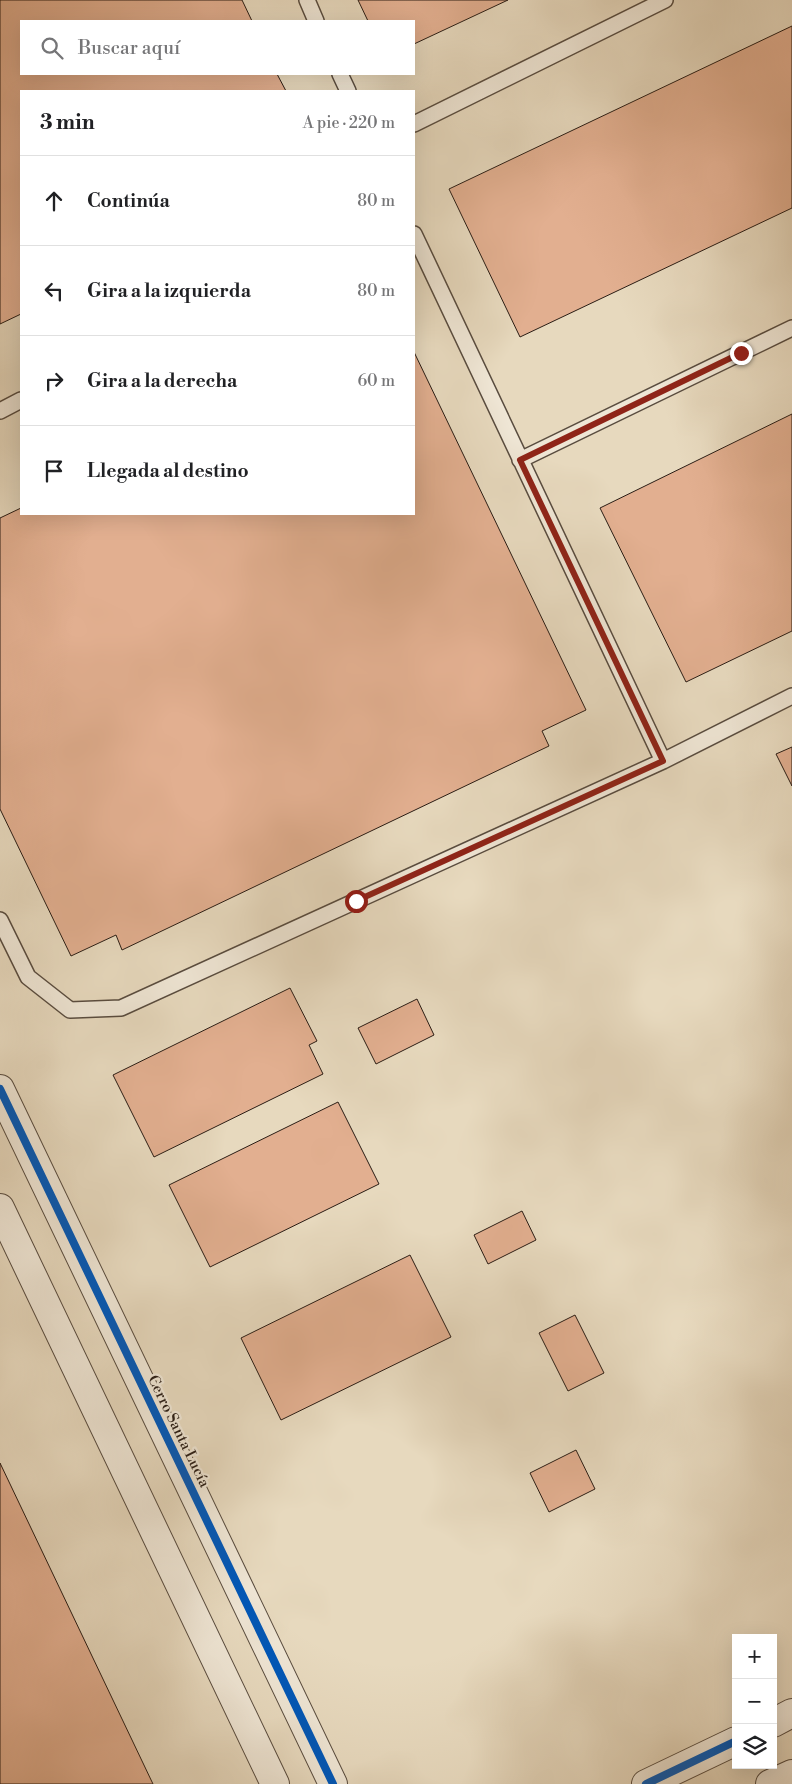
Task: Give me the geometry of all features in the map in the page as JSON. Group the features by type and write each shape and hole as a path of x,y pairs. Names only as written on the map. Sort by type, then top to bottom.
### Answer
{"street":[{"name":"Cerro Santa Lucía","path":"0,1089 334,1784"},
{"path":"0,1208 276,1784"},
{"path":"777,1720 792,1714"},
{"path":"646,1784 732,1743"},
{"path":"770,1784 792,1774"}],"lane":[{"path":"307,0 316,20"},
{"path":"415,124 665,0"},
{"path":"340,75 348,90"},
{"path":"415,236 663,761"},
{"path":"520,460 792,328"},
{"path":"0,410 20,400"},
{"path":"0,920 28,977 70,1010 122,1008 663,761 792,696"}],"building":[{"path":"0,0 242,0 252,20 20,20 20,75 278,75 285,90 20,90 20,314 0,324"},
{"path":"358,0 508,0 415,44 415,20 368,20"},
{"path":"792,26 792,208 520,337 449,189"},
{"path":"415,354 586,710 542,731 549,746 122,950 116,935 71,956 0,809 0,518 20,508 20,515 415,515"},
{"path":"792,414 792,631 686,682 600,508"},
{"path":"792,747 792,786 776,754"},
{"path":"290,988 317,1041 309,1045 323,1074 154,1157 113,1075"},
{"path":"417,999 434,1035 376,1064 358,1028"},
{"path":"338,1102 379,1184 210,1267 169,1185"},
{"path":"522,1211 536,1240 488,1264 474,1235"},
{"path":"410,1255 451,1337 281,1420 241,1338"},
{"path":"575,1315 604,1373 568,1391 539,1333"},
{"path":"576,1450 595,1489 549,1512 530,1473"},
{"path":"0,1463 153,1784 0,1784"}],"cycle path":[{"path":"0,1089 333,1784"},
{"path":"646,1784 732,1743"}],"route":[{"path":"356,901 663,761 520,460 741,353"}]}
